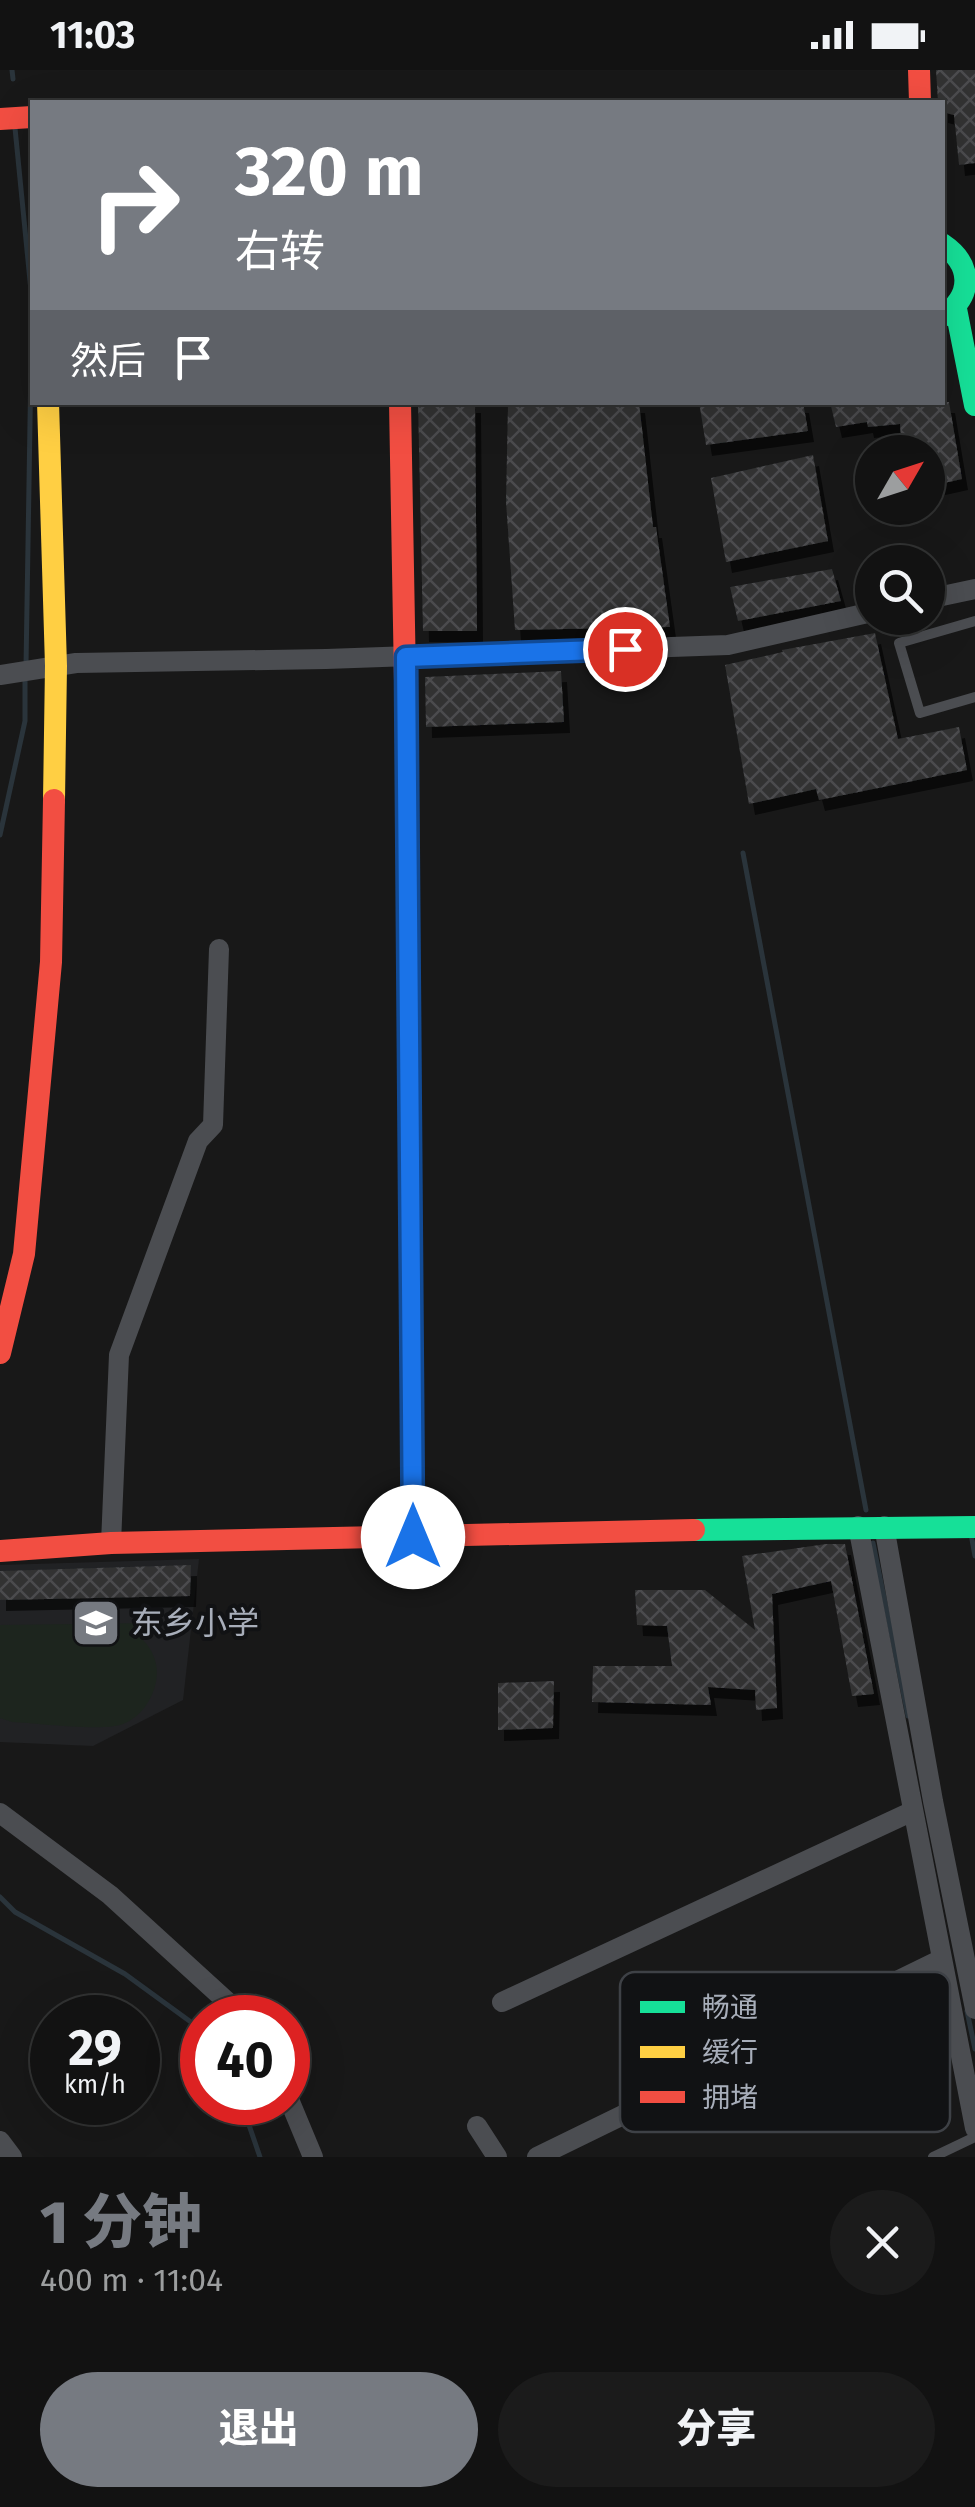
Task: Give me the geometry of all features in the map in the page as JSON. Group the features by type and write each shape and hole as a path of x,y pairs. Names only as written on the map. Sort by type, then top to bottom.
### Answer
{"street":[{"path":"919,70 920,100"},
{"path":"1,119 30,117"},
{"path":"945,246 961,259 967,272 964,298 950,313 975,405"},
{"path":"0,1354 24,1254 51,962 56,666 48,405"},
{"path":"400,405 406,657 413,1537"},
{"path":"945,595 975,588"},
{"path":"8,674 76,662 406,657 728,645 855,616"},
{"path":"111,1543 119,1355 198,1142 213,1125 220,949"},
{"path":"858,1526 944,1972"},
{"path":"0,1551 111,1543 858,1526 975,1528"},
{"path":"884,1526 975,2009"},
{"path":"502,2002 913,1811"},
{"path":"0,1812 110,1895 221,1995"},
{"path":"917,1972 942,1960"},
{"path":"950,2001 975,2128"},
{"path":"538,2157 620,2117"},
{"path":"300,2125 313,2157"},
{"path":"478,2126 498,2157"},
{"path":"0,2141 12,2157"}],"lane":[{"path":"975,621 900,644 920,713 975,697"},
{"path":"933,2157 975,2137"}],"shaded area":[{"name":"东乡小学","path":"199,1559 183,1700 93,1746 0,1742 0,1565"},
{"path":"152,1623 151,1633 136,1633 153,1655 156,1682 145,1707 129,1721 86,1727 0,1718 0,1625"}],"building":[{"path":"936,70 975,70 975,163 959,165 954,115 945,113 945,100 938,100"},
{"path":"949,402 962,479 945,483 945,435 901,435 900,424 868,427 867,422 836,427 831,405"},
{"path":"418,405 475,405 477,631 423,631"},
{"path":"508,405 639,405 653,527 670,627 515,630 506,502"},
{"path":"699,405 804,405 808,431 706,445"},
{"path":"813,455 828,541 726,562 711,478"},
{"path":"832,569 841,601 738,621 730,587"},
{"path":"875,635 898,739 959,727 967,770 819,800 816,789 749,804 725,665 782,650"},
{"path":"561,671 564,722 426,727 425,677"},
{"path":"845,1544 874,1694 852,1696 831,1581 772,1594 777,1708 756,1710 755,1690 708,1687 711,1705 592,1702 593,1666 672,1666 667,1626 637,1625 635,1590 705,1590 755,1630 742,1556"},
{"path":"191,1565 190,1596 0,1600 0,1571"},
{"path":"554,1681 553,1728 498,1730 498,1683"}],"waterway":[{"path":"12,70 13,79"},
{"path":"15,128 30,281"},
{"path":"26,666 30,405"},
{"path":"0,835 25,721 25,677"},
{"path":"743,853 866,1510"},
{"path":"971,1534 975,1556"},
{"path":"873,1543 908,1716"},
{"path":"0,1897 15,1912 125,1974 180,2014"},
{"path":"967,2011 975,2049"},
{"path":"249,2125 260,2157"}],"traffic: fast":[{"path":"945,246 959,261 965,280 960,299 945,314"},
{"path":"956,309 975,405"},
{"path":"407,792 410,1184"},
{"path":"694,1530 975,1527"}],"traffic: slow":[{"path":"48,405 56,666 54,800"},
{"path":"410,1184 413,1537"}],"traffic: jam":[{"path":"919,70 920,100"},
{"path":"0,119 30,117"},
{"path":"400,405 407,792"},
{"path":"0,1353 24,1254 51,962 54,800"},
{"path":"0,1551 111,1543 694,1530"}],"place":[{"name":"东乡小学","path":"96,1623"}],"route":[{"path":"413,1537 406,657 625,649"}]}
